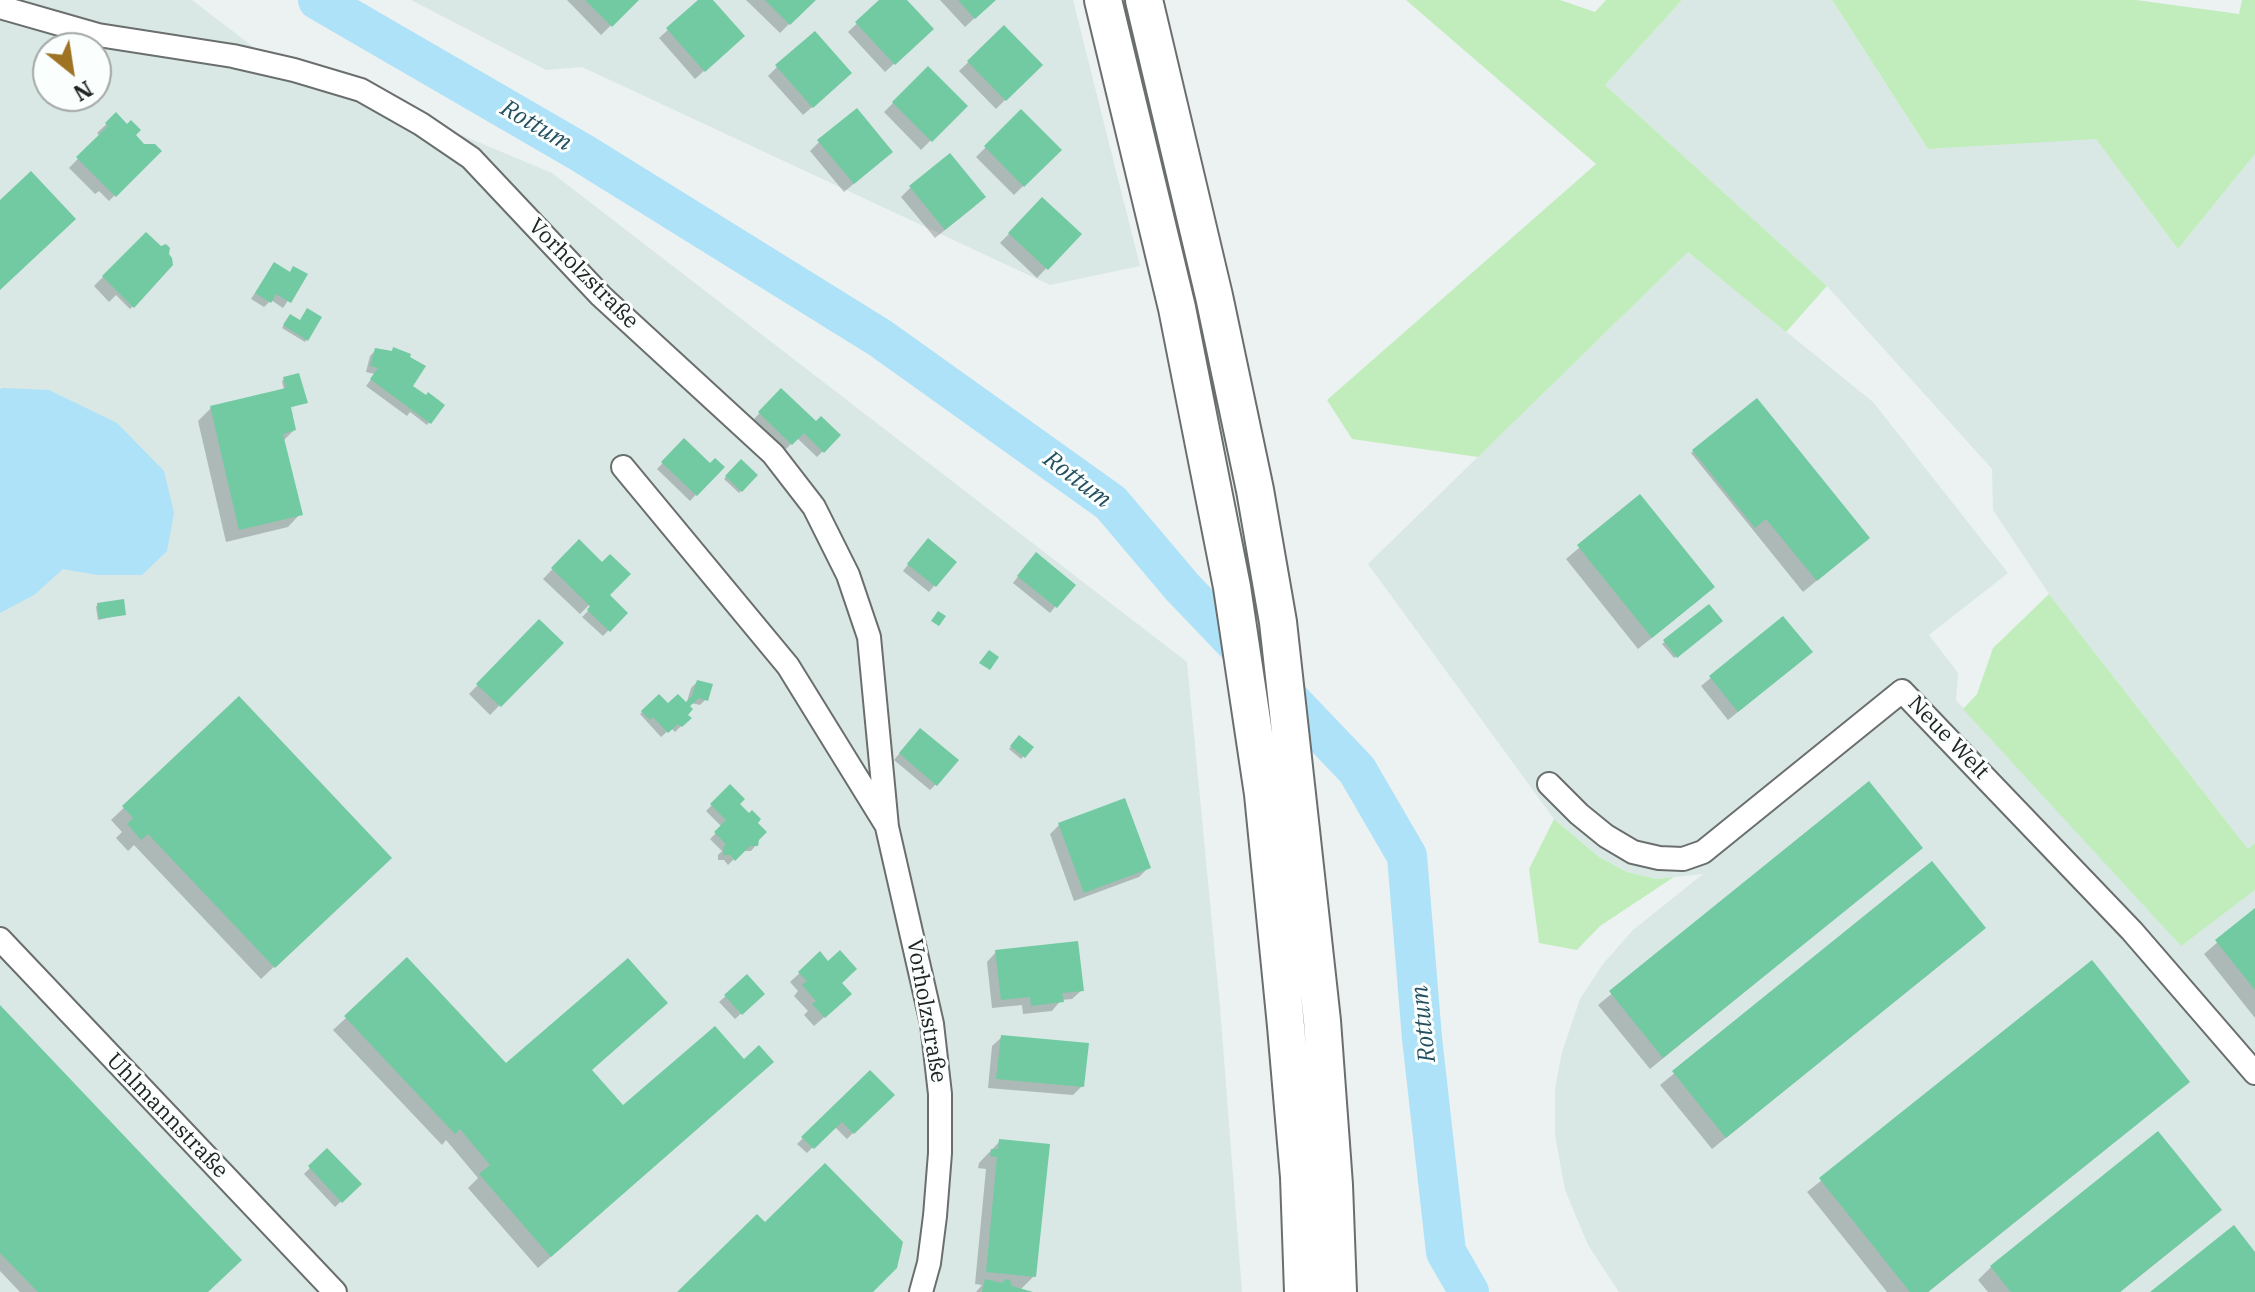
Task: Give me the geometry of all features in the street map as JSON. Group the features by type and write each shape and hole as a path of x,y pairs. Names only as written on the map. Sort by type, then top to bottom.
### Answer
{"highway":[{"path":"1103,0 1177,308 1232,587 1251,709 1263,794 1288,1041 1299,1177 1303,1292"},
{"path":"1144,0 1214,296 1255,490 1278,622 1322,1021 1338,1292"}],"street":[{"name":"Vorholzstraße","path":"0,7 98,35 233,56 294,70 361,90 421,124 471,158 601,296 773,454 814,507 848,575 869,637 887,827 932,1024 940,1094 935,1216 929,1263 921,1292"},
{"name":"Vorholzstraße","path":"623,467 788,666 887,827"},
{"name":"Neue Welt","path":"1549,784 1606,836 1633,852 1683,859 1703,852 1902,691 2132,931 2255,1073"},
{"name":"Uhlmannstraße","path":"0,939 335,1292"}],"shaded area":[{"path":"0,0 192,0 256,49 552,173 1187,662 1220,1007 1242,1292 0,1292"},
{"path":"411,0 1073,0 1140,266 1050,285 582,67 546,70"},
{"path":"1682,0 1832,0 1928,149 2096,138 2178,249 2255,154 2255,843 2248,849 2049,594 1993,510 1992,469 1827,286 1605,85"},
{"path":"1688,252 1873,402 2008,573 1929,635 1958,673 1956,700 2181,945 2255,890 2255,1292 1619,1292 1588,1245 1565,1190 1555,1135 1555,1089 1562,1052 1580,999 1603,964 1633,930 1703,874 1657,879 1627,872 1599,857 1554,819 1368,564"}],"green space":[{"path":"1406,0 1560,0 1595,12 1606,0 1682,0 1605,85 1827,286 1786,332 1688,252 1478,457 1352,439 1327,400 1596,164"},
{"path":"1832,0 2136,0 2239,14 2242,0 2255,0 2255,154 2178,249 2096,139 1928,149"},
{"path":"2049,594 2248,849 2255,843 2255,890 2181,946 1963,709 1977,694 1993,648"},
{"path":"1554,819 1599,857 1627,872 1657,879 1674,877 1600,926 1577,950 1539,943 1529,869"}],"water":[{"path":"0,389 49,390 117,423 164,471 174,513 167,551 142,575 97,575 63,569 34,595 0,613"}],"building":[{"path":"585,0 639,0 612,27"},
{"path":"698,0 713,0 745,36 705,72 666,28"},
{"path":"765,0 816,0 790,25"},
{"path":"879,0 907,0 934,29 895,65 855,22"},
{"path":"958,0 996,0 975,19"},
{"path":"1004,25 1043,65 1006,101 967,61"},
{"path":"815,31 852,73 813,108 775,65"},
{"path":"928,66 968,106 932,142 892,102"},
{"path":"857,108 893,152 854,184 817,140"},
{"path":"1021,109 1062,150 1024,187 984,146"},
{"path":"116,112 127,124 131,120 141,130 136,135 144,144 155,144 162,151 116,197 76,157 108,126 105,123"},
{"path":"950,153 986,197 945,230 909,186"},
{"path":"31,171 76,219 0,290 0,200"},
{"path":"1042,197 1082,234 1048,270 1008,233"},
{"path":"146,232 161,246 166,244 170,248 173,265 134,308 102,276"},
{"path":"274,262 290,272 293,266 308,274 291,303 276,294 271,303 255,293"},
{"path":"307,308 322,317 308,341 283,325 290,314 300,320"},
{"path":"393,347 411,354 410,357 426,366 413,386 426,395 428,392 445,405 431,424 370,379 378,368 370,366 375,348 392,351"},
{"path":"299,373 308,403 291,407 296,430 283,434 303,515 239,530 210,406 286,388 283,377"},
{"path":"781,388 816,421 821,416 841,435 824,453 804,433 792,445 758,412"},
{"path":"1757,398 1870,538 1817,581 1766,519 1755,528 1692,450"},
{"path":"684,438 710,463 715,458 725,467 697,496 661,462"},
{"path":"741,459 758,475 742,492 725,476"},
{"path":"1640,494 1715,587 1652,638 1577,545"},
{"path":"928,538 957,562 936,587 907,564"},
{"path":"579,539 602,562 610,554 631,574 610,595 628,613 610,632 587,610 590,606 551,568"},
{"path":"1036,552 1076,585 1057,608 1017,576"},
{"path":"124,599 126,615 99,619 97,603"},
{"path":"1709,604 1723,621 1677,658 1663,640"},
{"path":"938,611 946,616 939,626 931,621"},
{"path":"1783,616 1813,652 1738,712 1709,676"},
{"path":"539,619 564,643 501,707 476,684"},
{"path":"989,650 999,657 990,670 979,663"},
{"path":"697,680 713,684 708,701 699,698 690,706 693,709 688,715 692,718 682,727 678,724 668,733 653,717 650,720 641,711 659,694 668,703 678,694 686,702 692,696"},
{"path":"239,696 392,858 275,968 148,834 141,840 127,824 133,818 122,806"},
{"path":"920,728 959,760 937,786 899,753"},
{"path":"1019,735 1034,747 1025,758 1010,746"},
{"path":"1869,781 1923,848 1663,1058 1609,991"},
{"path":"730,784 745,799 740,804 761,819 758,823 767,832 759,840 758,846 750,846 735,861 730,855 723,855 726,844 714,832 726,820 710,804"},
{"path":"1125,798 1151,868 1084,893 1058,823"},
{"path":"1932,861 1986,928 1726,1138 1672,1071"},
{"path":"2255,908 2255,990 2215,940"},
{"path":"1078,941 1084,991 1062,993 1064,1002 1031,1006 1030,997 1001,1000 995,950"},
{"path":"840,950 857,969 842,983 852,994 825,1018 812,1004 816,1001 802,985 807,981 798,972 820,951 828,961"},
{"path":"407,957 506,1063 628,958 668,1003 592,1070 623,1105 715,1026 744,1059 759,1045 774,1062 551,1257 479,1174 490,1165 460,1129 455,1134 344,1016"},
{"path":"2092,960 2190,1082 1928,1292 1910,1292 1819,1178"},
{"path":"747,974 765,994 742,1015 724,995"},
{"path":"0,1005 242,1260 208,1292 38,1292 0,1253"},
{"path":"1001,1035 1089,1043 1084,1087 996,1079"},
{"path":"870,1070 895,1095 854,1134 842,1122 814,1149 801,1137"},
{"path":"2158,1131 2222,1210 2120,1292 2011,1292 1990,1266"},
{"path":"999,1139 1050,1144 1036,1277 986,1272 997,1157 990,1156 991,1149 998,1149"},
{"path":"327,1148 362,1184 342,1203 308,1166"},
{"path":"825,1163 903,1242 897,1268 873,1292 677,1292 757,1214 765,1222"},
{"path":"2234,1225 2255,1252 2255,1292 2150,1292"},
{"path":"985,1279 1002,1283 1010,1280 1012,1286 1033,1292 982,1292"}],"waterway":[{"name":"Rottum","path":"318,0 582,153 880,338 1111,503 1182,587 1357,770 1407,856 1422,1038 1446,1252 1469,1292"}]}
